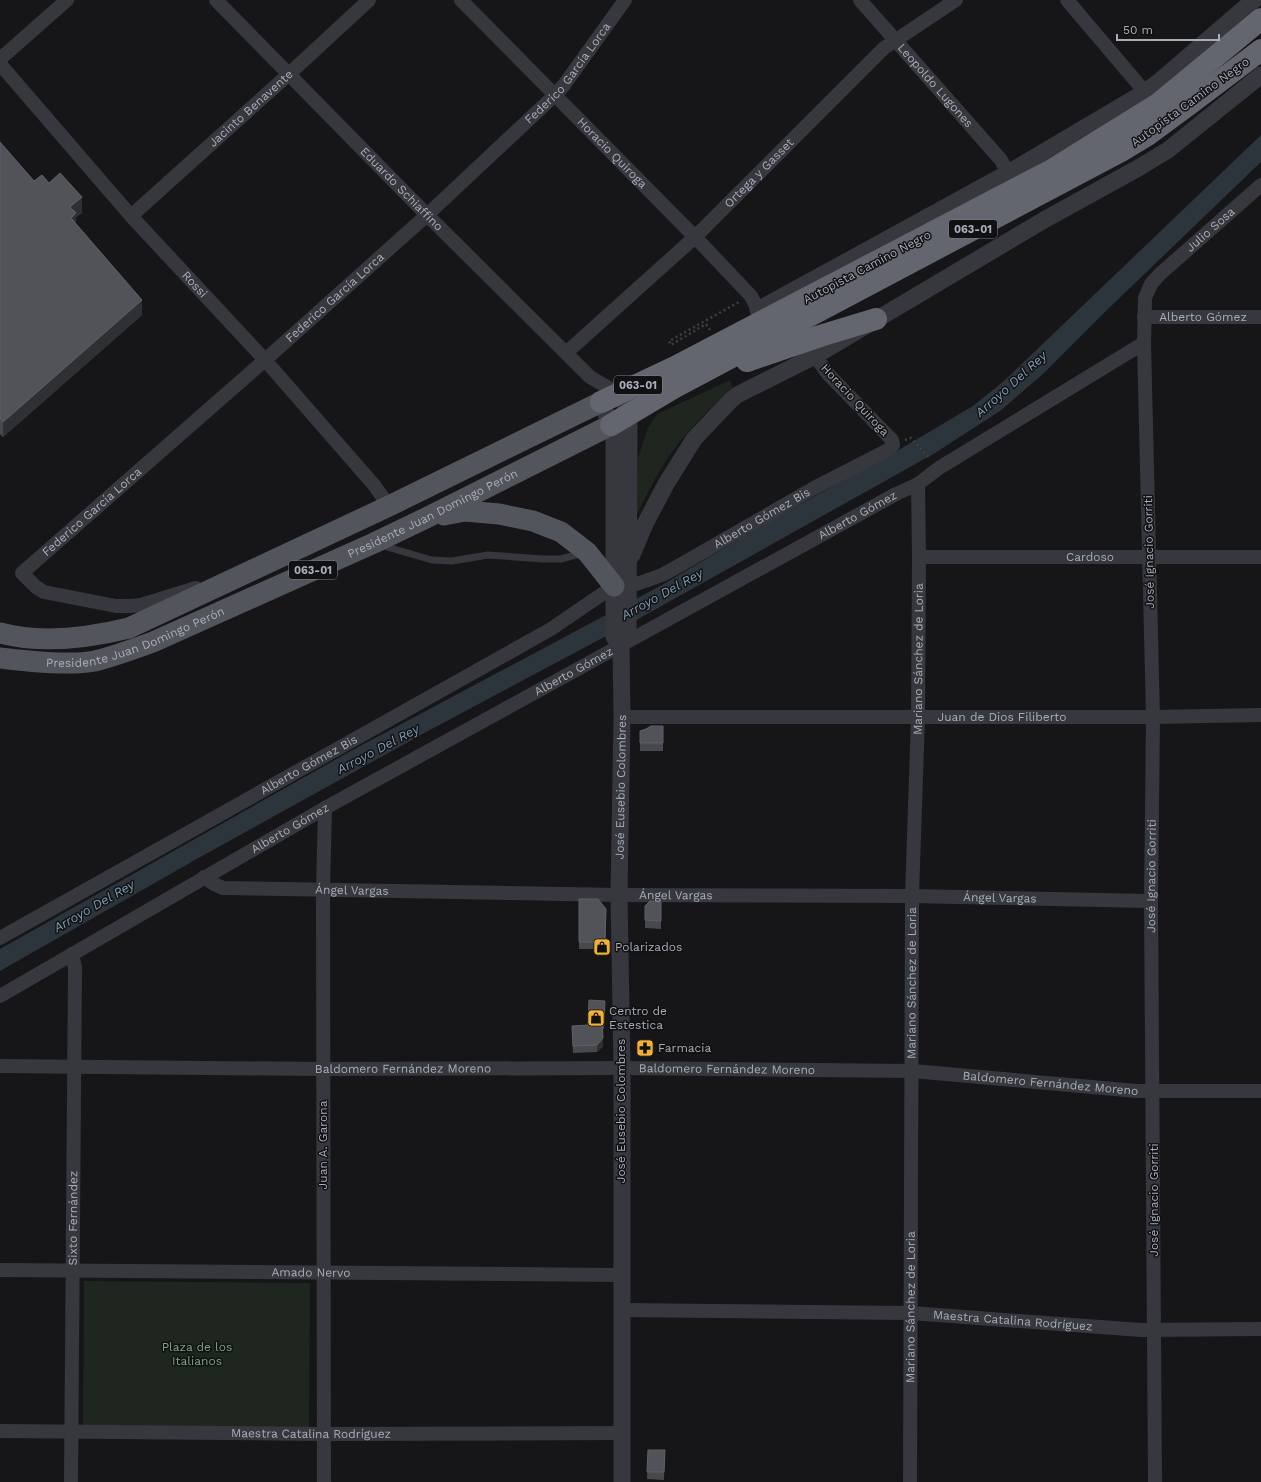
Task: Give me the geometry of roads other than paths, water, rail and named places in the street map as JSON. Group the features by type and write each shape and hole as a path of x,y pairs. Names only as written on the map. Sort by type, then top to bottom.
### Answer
{"highway":[{"name":"Autopista Camino Negro","path":"619,419 675,377 1050,171 1158,104 1254,25"},
{"name":"Autopista Camino Negro","path":"610,398 675,377 1121,151 1149,134 1260,51"},
{"path":"675,377 697,345 754,303"},
{"path":"675,377 769,353 876,319"}],"main road":[{"name":"Presidente Juan Domingo Perón","path":"0,633 16,637 52,638 100,635 129,628 257,569 610,398"},
{"name":"Presidente Juan Domingo Perón","path":"0,658 33,662 64,663 94,661 126,652 153,642 374,543 619,419"},
{"path":"426,518 464,511 500,514 533,521 561,532 587,552 621,593"}],"street":[{"path":"0,59 67,0"},
{"name":"Eduardo Schiaffino","path":"216,0 426,215 610,398"},
{"name":"Jacinto Benavente","path":"131,216 370,0"},
{"name":"Horacio Quiroga","path":"461,0 695,237 754,303"},
{"name":"Federico García Lorca","path":"257,569 141,605 130,606 116,606 44,592 36,587 22,573 265,360 426,215 555,95 564,85 625,0"},
{"name":"Leopoldo Lugones","path":"860,0 1001,160 1008,173"},
{"name":"Ortega y Gasset","path":"566,353 695,237 884,48 956,0"},
{"path":"1068,0 1145,92"},
{"path":"754,303 1008,173 1145,92 1254,0"},
{"name":"Rossi","path":"0,64 131,216 265,360 374,485 388,506"},
{"path":"629,563 645,524 666,484 694,439 730,400 737,395 815,356 1044,220 1140,167 1184,137 1261,75"},
{"name":"Julio Sosa","path":"1160,274 1261,185"},
{"name":"José Ignacio Gorriti","path":"1155,1482 1151,901 1153,717 1144,317 1146,298 1151,284 1160,274"},
{"name":"Alberto Gómez","path":"1144,317 1261,317"},
{"name":"Alberto Gómez","path":"0,996 621,636 918,484 938,468 1144,343"},
{"name":"Horacio Quiroga","path":"815,356 828,374 892,440 894,444"},
{"name":"Eduardo Schiaffino","path":"590,377 610,398"},
{"name":"José Eusebio Colombres","path":"610,398 619,419 629,426 629,563 621,593"},
{"name":"José Eusebio Colombres","path":"619,419 614,438 621,593 622,717 619,895 622,1068 622,1482"},
{"name":"Alberto Gómez Bis","path":"0,938 551,629 621,593 662,575 814,488 888,450 894,444"},
{"name":"Mariano Sánchez de Loria","path":"910,1482 913,1071 912,896 918,717 918,484"},
{"name":"Cardoso","path":"919,557 1261,557"},
{"name":"Juan de Dios Filiberto","path":"622,717 1153,717 1261,715"},
{"name":"Juan A. Garona","path":"324,1482 323,890 325,808"},
{"name":"Ángel Vargas","path":"204,877 223,888 619,895 912,896 1151,901"},
{"name":"Sixto Fernández","path":"71,1482 75,968 72,954"},
{"name":"Baldomero Fernández Moreno","path":"0,1066 323,1069 622,1068 913,1071 1153,1092 1261,1091"},
{"name":"Amado Nervo","path":"0,1270 621,1275"},
{"name":"Maestra Catalina Rodríguez","path":"621,1310 911,1312 1154,1331 1261,1329"},
{"name":"Maestra Catalina Rodríguez","path":"0,1431 324,1434 622,1433"}],"lane":[{"path":"374,543 432,560 452,561 488,556 561,559 587,552"}],"water":[{"name":"Arroyo Del Rey","path":"1261,135 1261,162 1108,309 1044,373 1000,411 935,453 640,618 428,731 202,856 0,971 0,949 349,752 662,585 773,519 897,451 973,406 1004,381"}],"place":[{"name":"Polarizados","path":"602,947"},
{"name":"Centro de Estestica","path":"596,1018"},
{"name":"Farmacia","path":"645,1048"}],"park label":[{"name":"Plaza de los Italianos","path":"197,1354"}]}
